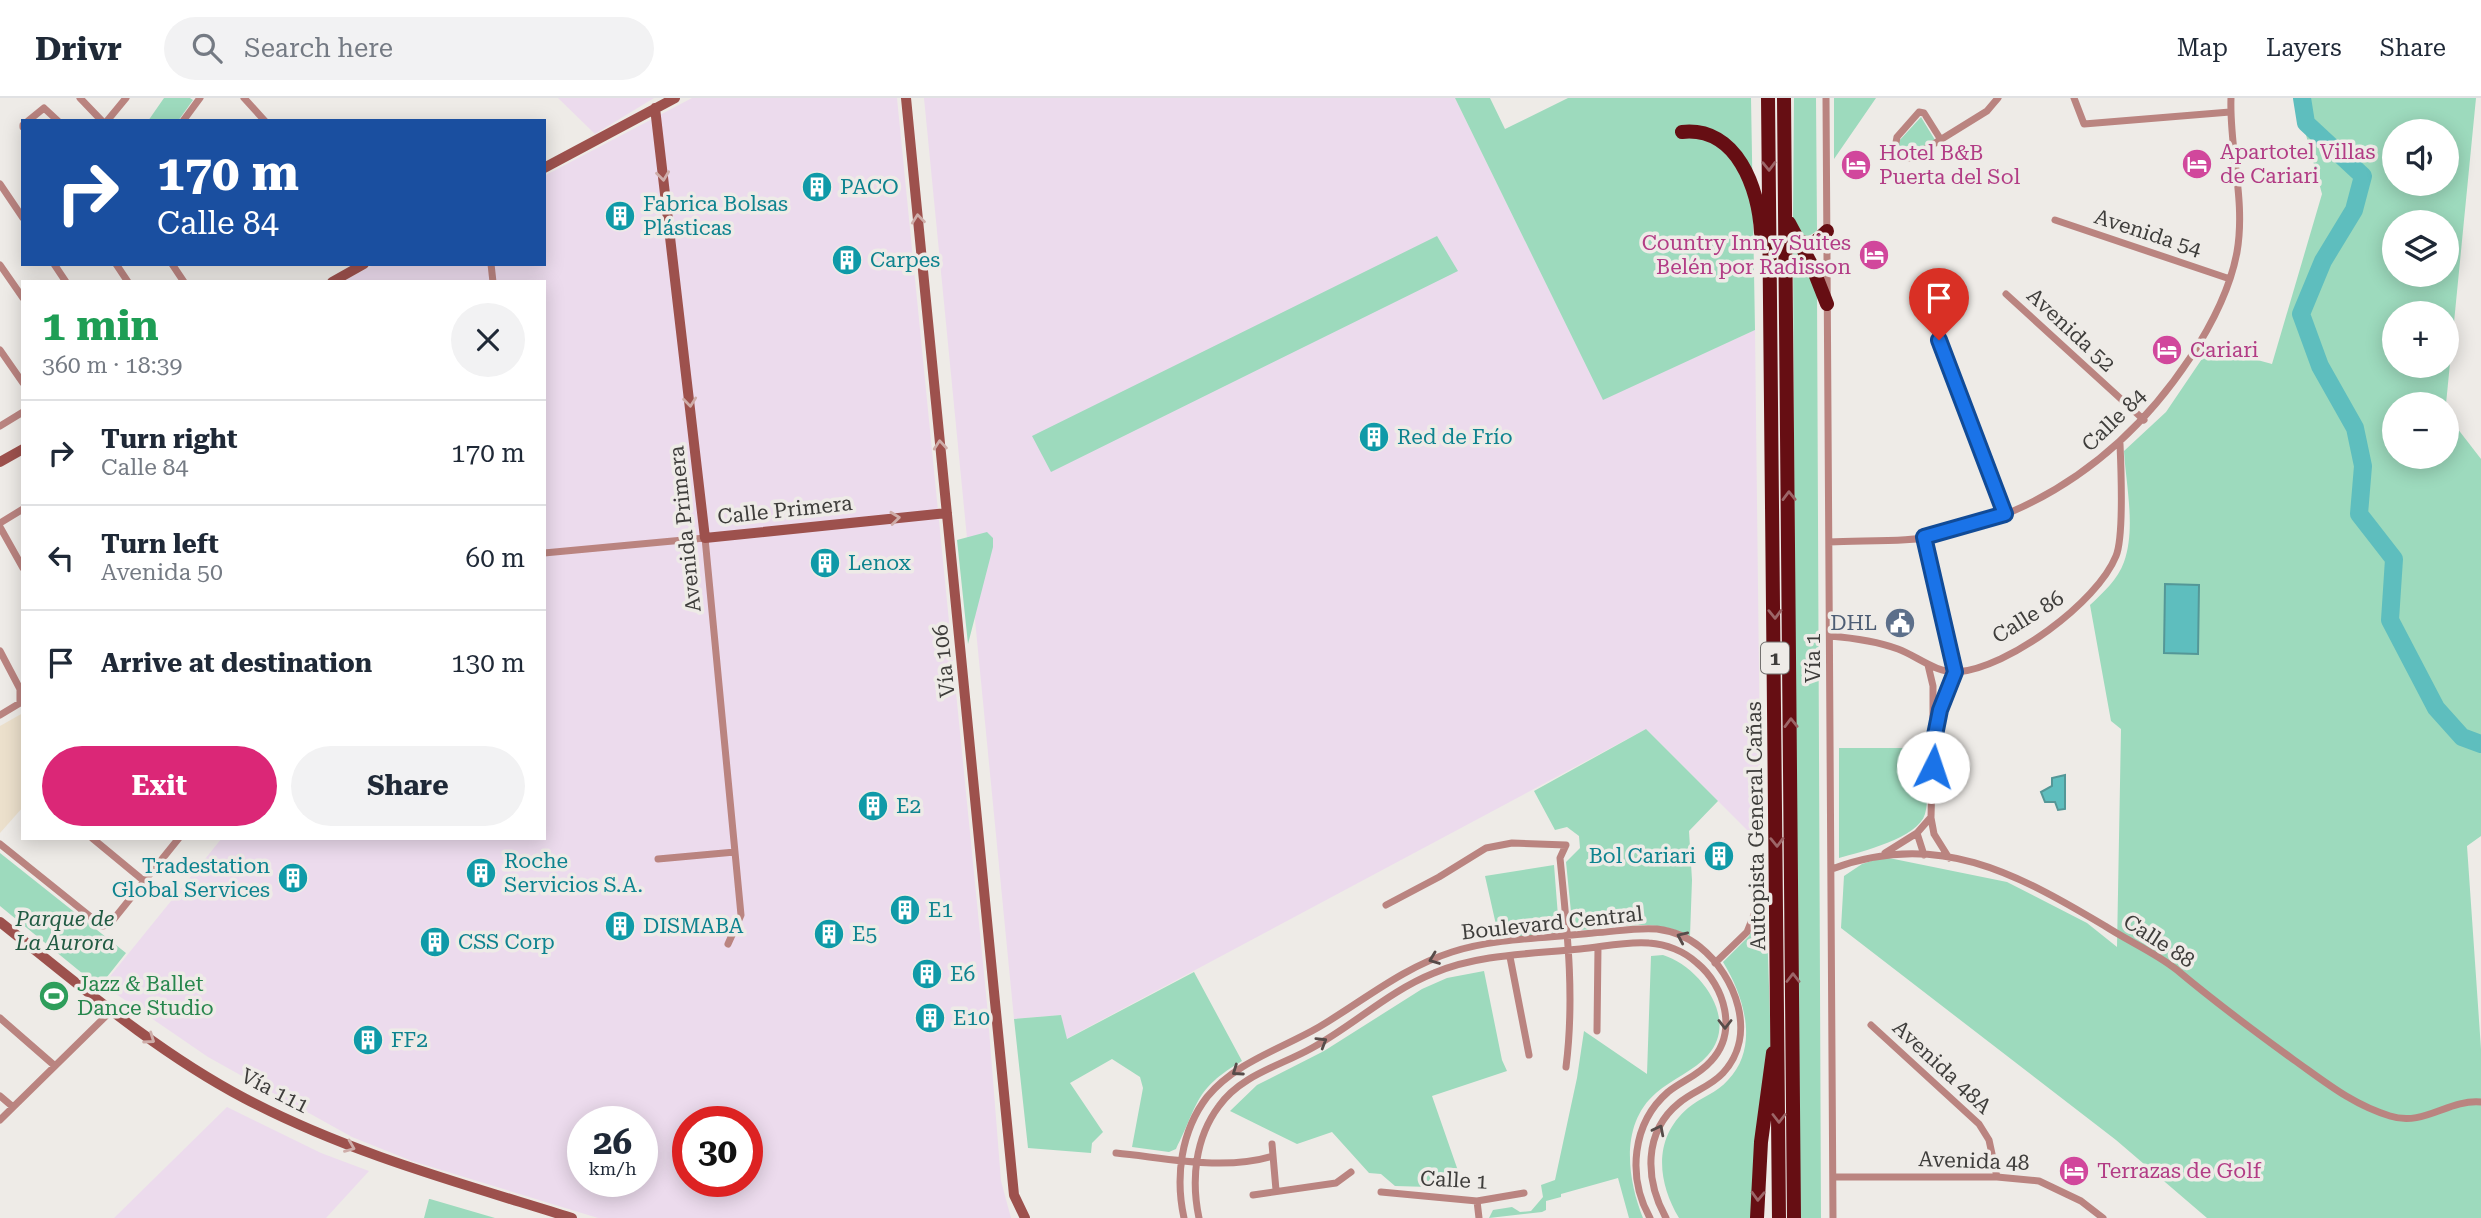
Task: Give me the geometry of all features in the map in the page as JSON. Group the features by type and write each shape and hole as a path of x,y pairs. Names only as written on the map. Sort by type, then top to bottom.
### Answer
{"highway":[{"name":"Autopista General Cañas","path":"1768,98 1775,583 1779,1218"},
{"name":"Autopista General Cañas","path":"1784,98 1794,1218"},
{"path":"1682,132 1705,134 1728,149 1742,163 1758,198 1775,583"},
{"path":"1786,212 1796,240 1812,266 1827,304"},
{"path":"1796,240 1812,245 1827,231"},
{"path":"1757,1218 1768,1083 1779,1031"}],"main road":[{"path":"546,167 675,98"},
{"name":"Vía 106","path":"906,98 965,669 1014,1195 1025,1218"},
{"name":"Avenida Primera","path":"655,108 705,538"},
{"path":"336,280 360,266"},
{"path":"0,462 21,450"},
{"name":"Calle Primera","path":"705,538 947,513"},
{"name":"Vía 111","path":"0,922 111,1011 204,1074 314,1132 445,1180 572,1218"}],"street":[{"path":"80,98 103,119"},
{"path":"107,119 125,98"},
{"path":"184,119 200,98"},
{"path":"244,98 263,119"},
{"name":"Vía 1","path":"1826,98 1833,1218"},
{"path":"1941,140 1924,113 1919,112 1897,137 1895,148 1901,157 1911,158 1941,140 1987,111 1998,98"},
{"path":"2074,98 2079,119 2084,124 2230,112"},
{"name":"Calle 84","path":"1829,542 1924,537 2005,514 2064,485 2120,444 2144,420 2205,336 2230,279 2237,253 2240,213 2231,98"},
{"path":"30,119 44,108 56,119"},
{"path":"0,184 21,215"},
{"path":"0,202 8,197"},
{"name":"Avenida 54","path":"2055,220 2230,279"},
{"path":"0,265 21,295"},
{"name":"Avenida 52","path":"2006,294 2144,420"},
{"path":"1939,340 2005,514"},
{"path":"0,350 21,380"},
{"path":"0,426 21,413"},
{"name":"Calle 86","path":"1955,672 1994,659 2039,637 2083,603 2097,588 2117,554 2120,444"},
{"path":"21,510 0,525 21,564"},
{"path":"1924,537 1955,672 1940,710 1933,745"},
{"name":"Calle Primera","path":"546,553 705,538"},
{"name":"Avenida Primera","path":"705,538 741,915 728,944"},
{"path":"1830,636 1882,643 1928,665 1955,672"},
{"path":"0,651 20,689 20,703 0,715"},
{"path":"1928,665 1933,686 1931,817 1934,834 1950,858"},
{"path":"1884,853 1917,833 1931,817"},
{"path":"1917,833 1924,855"},
{"path":"94,840 144,881"},
{"path":"0,844 95,923 109,925 177,840"},
{"path":"1386,905 1486,848 1507,843 1566,845 1560,858 1569,950 1572,1021 1566,1067"},
{"path":"658,859 735,852"},
{"name":"Calle 88","path":"1832,869 1884,853 1983,863 2026,882 2175,968 2233,1017 2353,1102 2408,1119 2433,1115 2462,1102 2481,1102"},
{"path":"1710,977 1747,932 1762,895"},
{"name":"Boulevard Central","path":"1184,1218 1181,1159 1196,1114 1216,1087 1245,1066 1317,1028 1412,968 1454,951 1567,936 1659,929 1686,938 1706,952 1732,989 1739,1010 1737,1049 1716,1080 1685,1098 1667,1116 1650,1151"},
{"name":"Boulevard Central","path":"1199,1218 1195,1184 1197,1160 1202,1137 1217,1108 1238,1087 1320,1043 1396,992 1451,967 1569,950 1658,944 1683,953 1697,962 1710,977 1725,1012 1723,1044 1704,1068 1670,1091 1652,1109 1643,1125 1637,1149 1636,1179 1650,1218"},
{"path":"1597,1031 1598,947"},
{"path":"1697,962 1706,952"},
{"path":"1510,957 1529,1055"},
{"path":"1391,981 1396,992"},
{"path":"0,1120 111,1011"},
{"path":"0,1018 55,1066"},
{"name":"Avenida 48A","path":"1871,1025 1979,1124 1989,1140 1997,1177"},
{"path":"0,1096 13,1107"},
{"path":"1272,1144 1276,1190"},
{"path":"1637,1149 1650,1151 1655,1193 1667,1218"},
{"path":"1116,1153 1234,1165 1257,1163 1273,1156"},
{"path":"1253,1195 1336,1183 1351,1172"},
{"name":"Avenida 48","path":"1833,1177 1997,1177 2039,1181 2081,1202 2103,1218"},
{"name":"Calle 1","path":"1381,1192 1477,1201 1524,1193"},
{"path":"1477,1201 1479,1218"}],"shaded area":[{"path":"558,98 654,98 595,134"},
{"path":"692,98 897,98 987,1004 1001,1181 1011,1218 598,1218 412,1161 352,1137 208,1057 103,985 220,840 546,840 546,280 346,280 371,266 546,266 546,175"},
{"path":"924,98 1455,98 1603,399 1755,330 1761,844 1646,729 1066,1039 1061,1015 1014,1019"},
{"path":"21,714 21,809 0,833 0,726"},
{"path":"227,1107 321,1153 369,1171 326,1218 114,1218"}],"green space":[{"path":"164,98 193,100 179,119 149,119"},
{"path":"1455,98 1490,98 1505,129 1568,98 1751,98 1755,330 1603,400"},
{"path":"1794,98 1816,98 1817,231 1802,240 1793,218"},
{"path":"1834,98 1876,98 1834,159"},
{"path":"2296,98 2476,98 2459,271 2459,210 2382,210 2382,287 2457,287 2456,301 2382,301 2382,378 2449,378 2447,392 2382,392 2382,469 2459,469 2459,431 2481,459 2481,836 2467,846 2481,1049 2481,1218 2207,1218 2116,1140 1841,928 1844,876 1862,864 1884,857 2007,882 2087,923 2117,947 2121,729 2111,721 2090,605 2118,574 2128,549 2130,521 2124,451 2166,412 2210,347 2272,364 2322,194"},
{"path":"1921,117 1935,140 1909,155 1903,154 1898,142"},
{"path":"1437,236 1458,271 1051,472 1032,436"},
{"path":"1793,242 1817,290 1821,1218 1798,1218"},
{"path":"987,532 993,538 993,547 968,644 957,540"},
{"path":"1646,729 1718,801 1689,831 1692,880 1690,936 1676,930 1648,925 1578,930 1572,922 1566,862 1580,848 1579,836 1567,827 1555,830 1534,791"},
{"path":"1839,748 1925,748 1927,798 1925,814 1920,823 1888,843 1839,858"},
{"name":"Parque de La Aurora","path":"0,853 126,953 99,987 0,906"},
{"path":"1554,865 1559,929 1552,933 1499,938 1485,876"},
{"path":"1766,899 1771,1045 1753,1218 1679,1218 1663,1175 1664,1146 1677,1120 1688,1108 1724,1084 1738,1067 1744,1052 1745,1021 1737,990 1723,962 1749,936"},
{"path":"1663,955 1690,970 1701,982 1711,996 1720,1026 1717,1041 1708,1055 1656,1093 1644,1106 1637,1120 1630,1152 1631,1169 1633,1186 1643,1218 1629,1218 1618,1178 1561,1194 1561,1197 1546,1201 1546,1210 1542,1212 1489,1218 1493,1210 1512,1207 1520,1212 1531,1211 1543,1197 1541,1185 1555,1180 1577,1078 1584,1031 1647,1074 1651,956"},
{"path":"1484,971 1502,1060 1507,1071 1432,1096 1464,1188 1395,1186 1381,1174 1369,1173 1332,1132 1297,1144 1230,1111 1257,1085 1324,1051 1422,989 1447,978"},
{"path":"1194,972 1242,1061 1214,1081 1199,1099 1176,1149 1169,1152 1132,1147 1143,1088 1140,1077 1112,1059 1070,1083 1103,1132 1092,1143 1091,1153 1028,1148 1014,1019 1061,1015 1067,1039"},
{"path":"430,1199 495,1218 424,1218"}],"water":[{"path":"2165,584 2199,585 2198,654 2164,653"},
{"path":"2065,775 2065,809 2058,810 2055,802 2045,802 2041,792 2052,786 2052,778"}],"waterway":[{"path":"2302,98 2306,123 2363,176 2354,210 2323,261 2301,314 2320,366 2355,428 2363,466 2359,514 2394,559 2390,620 2436,708 2462,737 2481,744"}],"place":[{"name":"Apartotel Villas de Cariari","path":"2197,164"},
{"name":"Hotel B&B Puerta del Sol","path":"1856,165"},
{"name":"PACO","path":"817,187"},
{"name":"Fabrica Bolsas Plásticas","path":"620,216"},
{"name":"Country Inn y Suites Belén por Radisson","path":"1874,255"},
{"name":"Carpes","path":"847,260"},
{"name":"Cariari","path":"2167,350"},
{"name":"Red de Frío","path":"1374,437"},
{"name":"Lenox","path":"825,563"},
{"name":"DHL","path":"1900,623"},
{"name":"E2","path":"873,806"},
{"name":"Bol Cariari","path":"1719,856"},
{"name":"Roche Servicios S.A.","path":"481,873"},
{"name":"Tradestation Global Services","path":"293,878"},
{"name":"E1","path":"905,910"},
{"name":"DISMABA","path":"620,926"},
{"name":"E5","path":"829,934"},
{"name":"CSS Corp","path":"435,942"},
{"name":"E6","path":"927,974"},
{"name":"Jazz & Ballet Dance Studio","path":"54,996"},
{"name":"E10","path":"930,1018"},
{"name":"FF2","path":"368,1040"},
{"name":"Terrazas de Golf","path":"2074,1171"}],"route":[{"path":"1933,767 1933,745 1940,710 1954,681 1955,672 1924,537 1945,534 2005,514 1939,340"}]}
